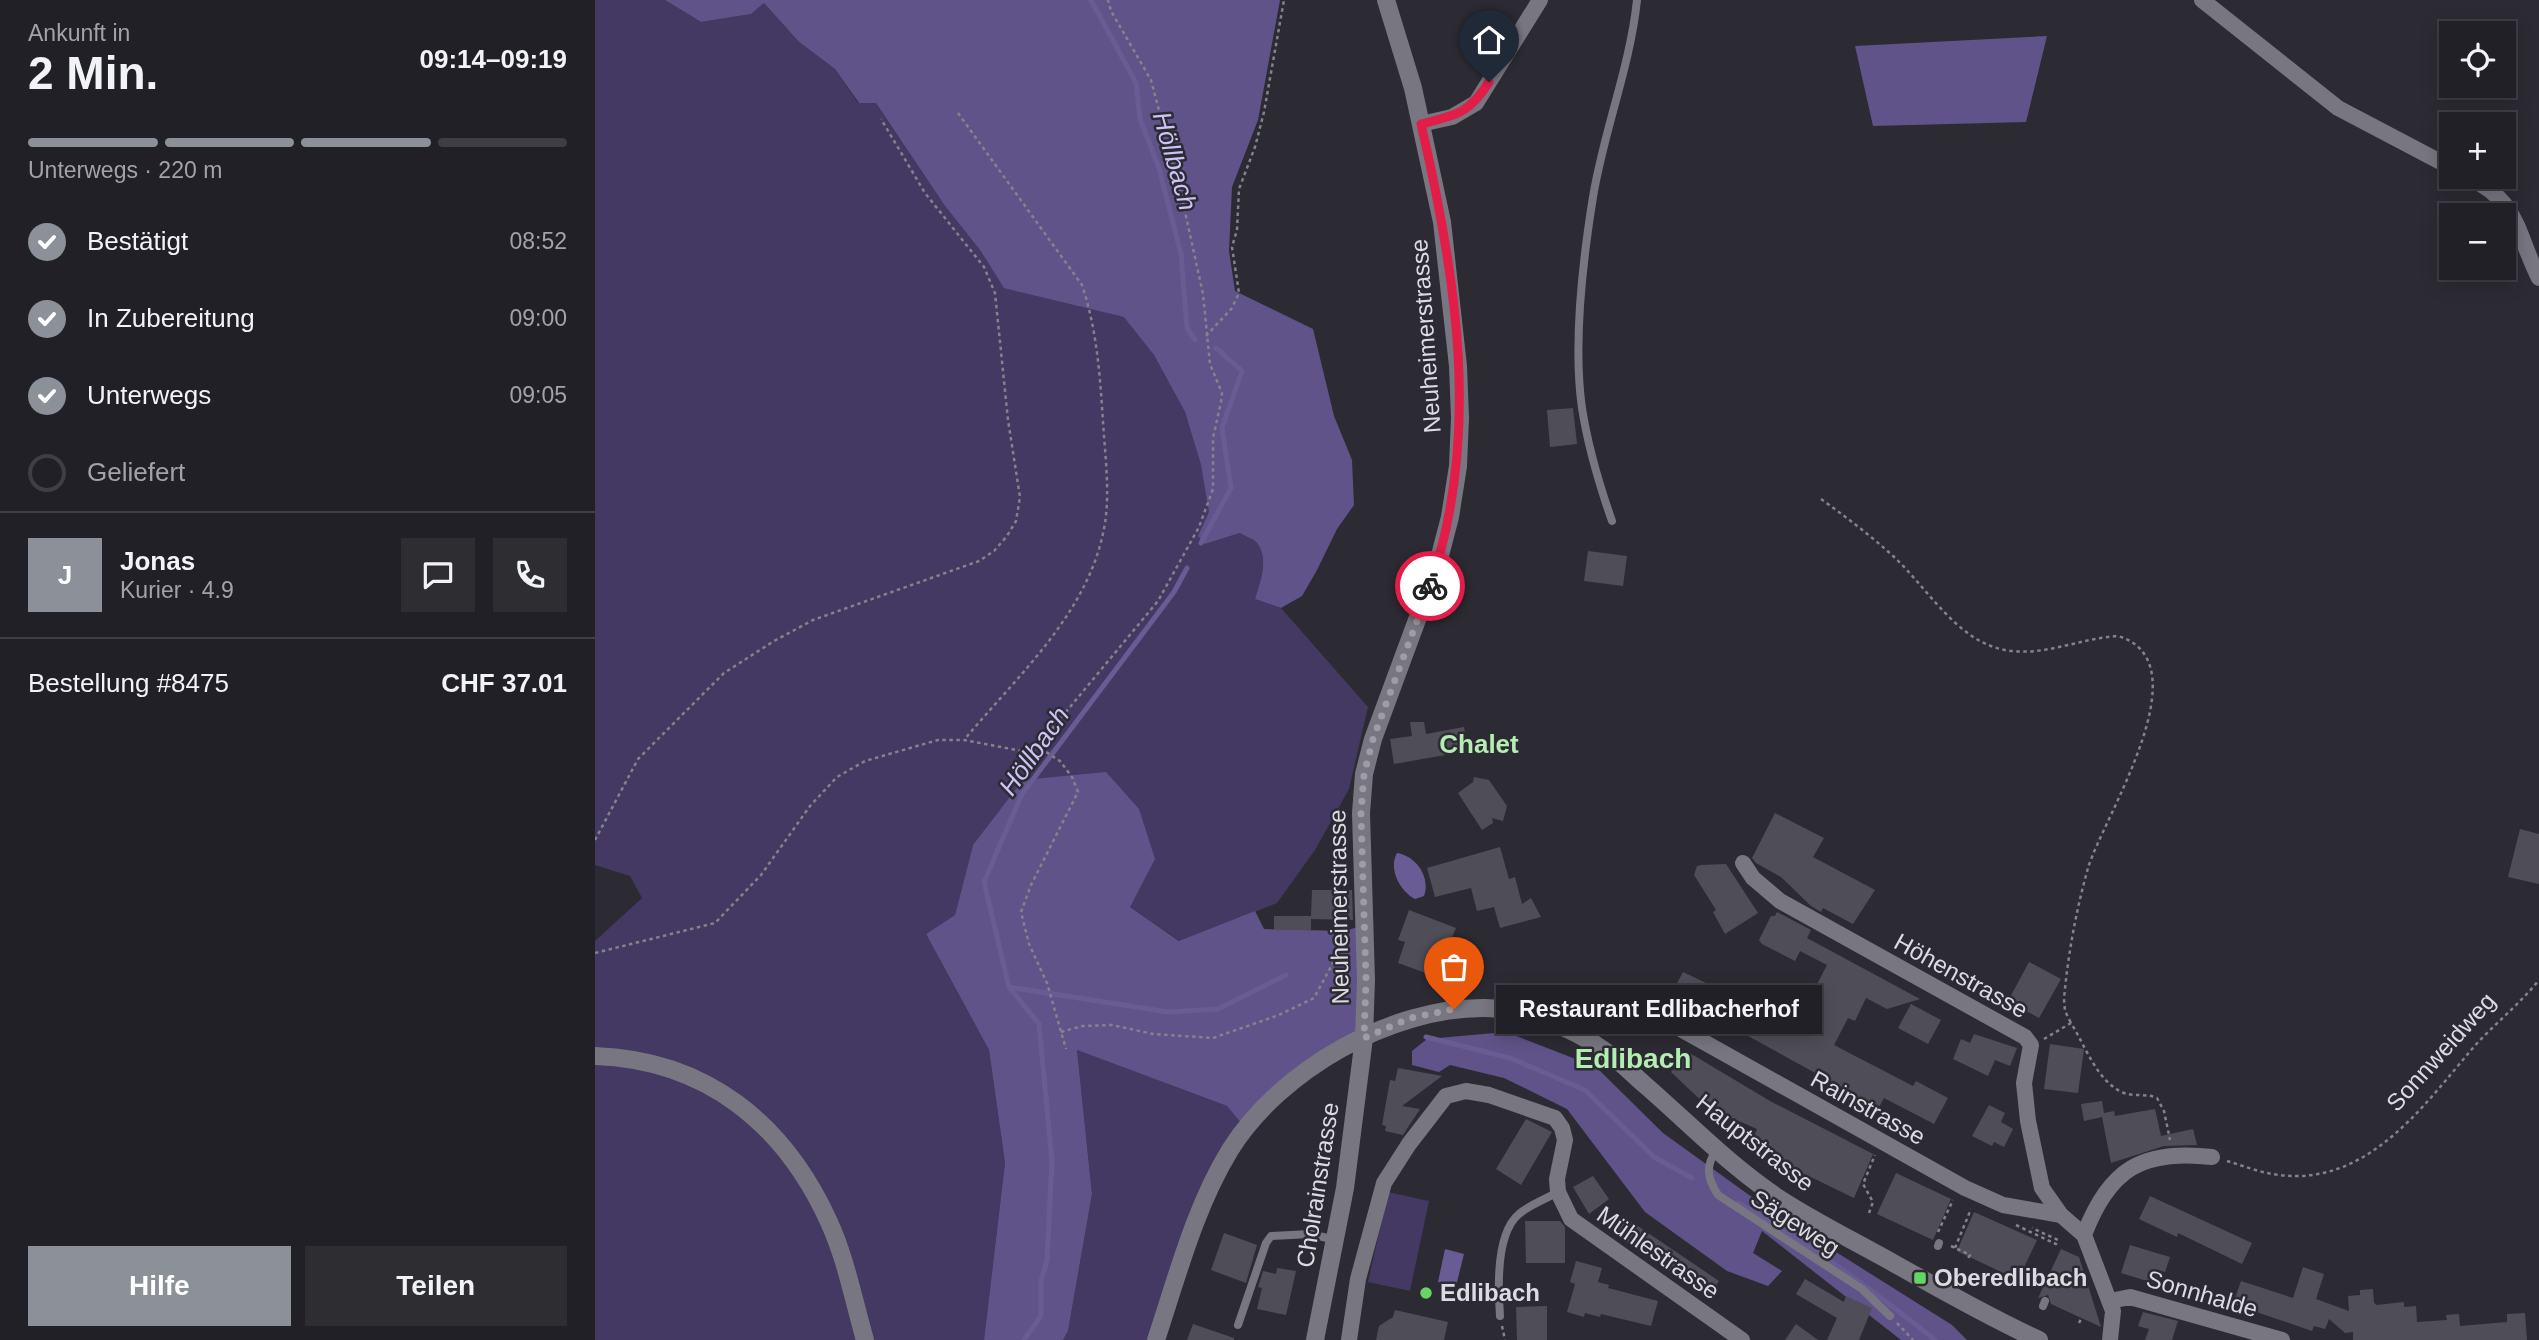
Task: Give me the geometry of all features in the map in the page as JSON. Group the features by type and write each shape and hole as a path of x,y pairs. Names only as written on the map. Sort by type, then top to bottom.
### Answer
{"street":[{"name":"Neuheimerstrasse","path":"1364,1038 1365,925 1361,813 1364,774 1373,739 1438,563 1450,517 1458,466 1460,418 1452,295 1442,222 1421,124 1386,0"},
{"path":"1421,124 1452,117 1476,103 1540,0"},
{"path":"2202,0 2339,108 2439,162"},
{"path":"2491,189 2513,212 2539,278"},
{"name":"Höhenstrasse","path":"1743,863 1753,878 1780,901 2025,1037 2031,1045 2024,1083 2028,1121 2042,1188 2061,1215 2084,1235 2110,1301 2114,1322 2111,1340"},
{"name":"Hauptstrasse","path":"1156,1340 1193,1230 1231,1149 1268,1104 1334,1053 1410,1018 1454,1009 1503,1009 1543,1020 1606,1051 1717,1149 1781,1200 2039,1340"},
{"name":"Rainstrasse","path":"1661,1018 1965,1188 2003,1205 2061,1215"},
{"name":"Cholrainstrasse","path":"1315,1340 1355,1122 1364,1038"},
{"path":"595,1056 647,1061 694,1078 720,1091 740,1106 785,1148 800,1169 830,1224 865,1340"},
{"path":"1349,1340 1358,1279 1384,1183 1409,1144 1446,1096 1466,1091 1489,1095 1555,1118 1562,1128 1565,1140 1557,1179 1558,1192"},
{"path":"2084,1235 2097,1203 2119,1175 2145,1163 2174,1156 2212,1157"},
{"name":"Mühlestrasse","path":"1558,1192 1571,1219 1581,1228 1742,1340"},
{"name":"Sonnhalde","path":"2110,1301 2130,1297 2282,1340"}],"lane":[{"path":"1612,521 1595,473 1584,420 1579,355 1593,196 1627,59 1637,0"},
{"name":"Sägeweg","path":"1717,1149 1710,1160 1709,1177 1718,1195 1862,1289 1890,1316"},
{"path":"1500,1316 1502,1248 1507,1231 1517,1214 1558,1192"},
{"path":"1238,1325 1266,1243 1271,1236 1311,1234 1335,1240"}],"path":[{"path":"1022,751 1041,742 1158,601 1199,527 1213,489 1213,438 1221,394 1210,363 1201,282 1151,80 1111,11 1108,0"},
{"path":"1206,336 1232,308 1239,293 1232,247 1237,230 1239,190 1255,147 1264,112 1284,0"},
{"path":"958,113 1082,285 1090,309 1100,368 1106,487 1105,524 1089,576 1061,625 964,740"},
{"path":"595,840 638,760 725,673 774,641 813,620 979,561 994,551 1016,521 1020,497 1008,420 995,293 984,267 925,193 881,119"},
{"path":"1821,499 1895,557 1955,622 1985,643 2000,650 2035,652 2118,636 2131,640 2141,649 2149,663 2152,701 2145,734 2089,866 2074,925 2064,999 2065,1011 2103,1079 2112,1087 2135,1096 2151,1095 2157,1098 2164,1111 2174,1156"},
{"path":"595,953 715,923 761,875 810,806 837,777 865,761 925,742 964,740 1022,751 1046,752 1060,761 1079,792 1031,885 1021,912 1029,944 1047,983 1066,1049"},
{"path":"1061,1032 1082,1026 1112,1025 1153,1034 1213,1038 1279,1015 1314,998 1350,930 1365,925"},
{"name":"Sonnweidweg","path":"2212,1157 2278,1175 2299,1176 2346,1165 2369,1153 2410,1122 2491,1027 2539,980"},
{"path":"2031,1045 2071,1023"},
{"path":"1869,1213 1873,1202 1863,1184 1876,1153"},
{"path":"1952,1200 1939,1243 1970,1255 1968,1260"},
{"path":"1955,1248 1972,1210"},
{"path":"1890,1316 1913,1340"},
{"path":"2079,1323 2081,1319"}],"shaded area":[{"path":"595,0 665,0 701,22 751,14 764,3 799,42 835,69 858,103 876,103 945,206 980,250 1004,287 1125,317 1154,355 1185,412 1201,465 1210,512 1205,544 1240,533 1255,541 1260,548 1263,562 1255,599 1281,608 1368,707 1349,789 1315,850 1277,903 1180,941 1130,907 973,845 955,915 926,934 989,1050 1005,1163 984,1340 595,1340 595,941 642,898 630,876 595,865"},
{"path":"665,0 1280,0 1258,120 1232,187 1229,251 1235,291 1313,329 1334,416 1352,460 1354,505 1337,529 1302,596 1281,608 1255,599 1263,562 1256,542 1240,533 1205,544 1198,536 1209,512 1201,465 1185,412 1154,355 1124,317 1004,288 876,103 859,103 835,69 799,42 764,3 751,14 701,22"},
{"path":"2047,36 2026,122 1873,126 1855,46"},
{"path":"1106,772 1139,809 1155,859 1130,907 1179,941 1255,911 1264,929 1344,931 1365,925 1364,1038 1334,1053 1246,1129 1227,1106 1077,1050 1092,1194 1068,1331 1063,1340 984,1340 1005,1163 989,1050 926,934 955,915 973,845 1023,780"},
{"path":"1397,853 1410,858 1424,875 1424,896 1415,899 1400,885 1394,866"},
{"path":"1506,1032 1596,1067 1663,1133 1774,1213 1952,1325 1967,1340 1901,1340 1762,1231 1753,1253 1782,1271 1768,1286 1727,1271 1645,1212 1567,1109 1504,1078 1450,1065 1439,1072 1412,1065 1412,1051 1427,1039"},
{"path":"1077,1050 1227,1106 1246,1129 1231,1149 1156,1340 1063,1340 1068,1331 1092,1194"},
{"path":"1388,1192 1429,1201 1410,1291 1368,1282"},
{"path":"1445,1249 1464,1254 1456,1286 1438,1282"}],"building":[{"path":"1573,408 1577,444 1550,447 1547,410"},
{"path":"1588,551 1627,556 1623,586 1584,581"},
{"path":"1410,722 1424,722 1426,734 1464,727 1468,751 1394,764 1390,739 1412,736"},
{"path":"1474,777 1489,780 1507,806 1503,821 1492,818 1493,823 1482,830 1458,793 1473,782"},
{"path":"1775,813 1824,838 1813,857 1875,890 1853,924 1823,908 1821,912 1811,906 1781,877 1752,858"},
{"path":"2520,829 2539,834 2539,884 2508,877"},
{"path":"1500,847 1509,879 1515,877 1522,904 1531,898 1541,917 1500,928 1494,907 1477,911 1471,888 1435,897 1427,868"},
{"path":"1726,864 1758,913 1725,934 1713,912 1716,910 1694,875 1697,866"},
{"path":"1312,890 1352,890 1353,920 1311,919 1311,930 1274,930 1274,916 1311,916"},
{"path":"1409,910 1456,928 1450,942 1454,944 1449,958 1453,959 1445,980 1398,963 1405,942 1398,940"},
{"path":"1777,912 1811,930 1807,938 1920,999 1887,1009 1866,998 1855,1021 1848,1018 1834,1045 1913,1086 1916,1081 1948,1098 1934,1124 1884,1098 1876,1113 1834,1092 1837,1085 1719,1020 1731,997 1782,1023 1788,1013 1799,1019 1827,965 1800,951 1795,961 1762,944 1759,940 1771,916 1775,916"},
{"path":"2029,962 2061,979 2039,1018 2008,1001"},
{"path":"1683,972 1706,983 1691,1012 1668,1000"},
{"path":"1911,1004 1941,1020 1928,1044 1898,1028"},
{"path":"1974,1034 2017,1048 2010,1066 1995,1060 1988,1076 1953,1059 1961,1039 1970,1043"},
{"path":"2050,1044 2084,1049 2078,1093 2044,1089"},
{"path":"1688,1052 1770,1101 1873,1154 1854,1198 1794,1169 1754,1136 1757,1129 1709,1108 1671,1072"},
{"path":"1398,1068 1442,1076 1402,1106 1420,1109 1403,1135 1385,1131 1386,1126 1382,1125 1390,1080 1395,1081"},
{"path":"2102,1101 2104,1113 2114,1111 2115,1116 2155,1109 2161,1136 2193,1129 2197,1145 2164,1146 2111,1163 2102,1117 2084,1121 2081,1104"},
{"path":"1989,1105 2005,1113 2001,1122 2013,1129 2004,1147 1994,1142 1992,1146 1972,1136"},
{"path":"1526,1119 1552,1132 1521,1185 1496,1169"},
{"path":"1896,1173 1951,1199 1933,1240 1877,1214"},
{"path":"1593,1176 1609,1199 1589,1214 1573,1187"},
{"path":"2150,1196 2252,1243 2242,1264 2178,1233 2177,1237 2139,1219"},
{"path":"1974,1212 2037,1240 2018,1280 1957,1251"},
{"path":"1626,1218 1719,1281 1708,1297 1615,1234"},
{"path":"1525,1221 1560,1221 1565,1227 1565,1263 1526,1263"},
{"path":"1224,1233 1257,1245 1246,1283 1211,1270"},
{"path":"2130,1245 2170,1257 2157,1284 2121,1273"},
{"path":"2061,1249 2079,1257 2101,1327 2051,1304 2048,1295 2038,1298"},
{"path":"1576,1261 1602,1268 1598,1282 1609,1285 1608,1288 1658,1301 1651,1326 1601,1314 1600,1317 1585,1313 1584,1317 1567,1312 1575,1284 1570,1282"},
{"path":"2303,1267 2324,1274 2316,1299 2349,1311 2348,1296 2360,1295 2360,1290 2373,1289 2374,1303 2377,1305 2404,1302 2404,1307 2416,1306 2417,1322 2447,1320 2446,1315 2459,1314 2460,1326 2507,1322 2507,1314 2525,1313 2527,1340 2353,1340 2353,1332 2345,1333 2329,1319 2325,1329 2314,1326 2312,1331 2233,1304 2241,1281 2293,1298"},
{"path":"1277,1268 1296,1271 1286,1315 1257,1309 1262,1288 1258,1287 1263,1271 1276,1274"},
{"path":"1805,1279 1844,1302 1846,1296 1872,1308 1859,1340 1827,1340 1837,1318 1796,1294"},
{"path":"1547,1306 1547,1340 1517,1340 1516,1307"},
{"path":"1395,1310 1448,1322 1444,1340 1376,1340 1379,1326 1393,1317"},
{"path":"2143,1312 2178,1321 2172,1340 2145,1340 2149,1329 2138,1326"},
{"path":"1193,1324 1234,1338 1234,1340 1187,1340"},
{"path":"1796,1324 1818,1340 1785,1340"}],"waterway":[{"name":"Höllbach","path":"1091,0 1136,83 1140,119 1159,168 1181,254 1187,328 1195,340"},
{"name":"Höllbach","path":"1201,543 1231,488 1222,428 1242,371 1216,348"},
{"name":"Höllbach","path":"1187,568 1174,592 1022,794 984,882 1009,987 1168,1012 1218,1009 1286,975"},
{"path":"1009,987 1039,1024 1052,1161 1047,1260 1041,1281 1041,1316 1024,1340"},
{"path":"1426,1037 1510,1058 1585,1090 1654,1157 1692,1178"},
{"path":"1738,1203 1839,1267 1935,1340"}],"way so far":[{"path":"1430,586 1373,739 1364,774 1361,813 1366,980 1364,1038 1410,1018 1454,1009"}],"place":[{"name":"Restaurant Edlibacherhof","path":"1454,1009"},
{"name":"Oberedlibach","path":"1920,1278"},
{"name":"Edlibach","path":"1426,1293"}],"district":[{"name":"Chalet","path":"1479,744"},
{"name":"Edlibach","path":"1633,1058"}],"route":[{"path":"1430,586 1450,517 1458,466 1460,418 1452,295 1442,222 1421,124 1452,117 1476,103 1489,82"}]}
